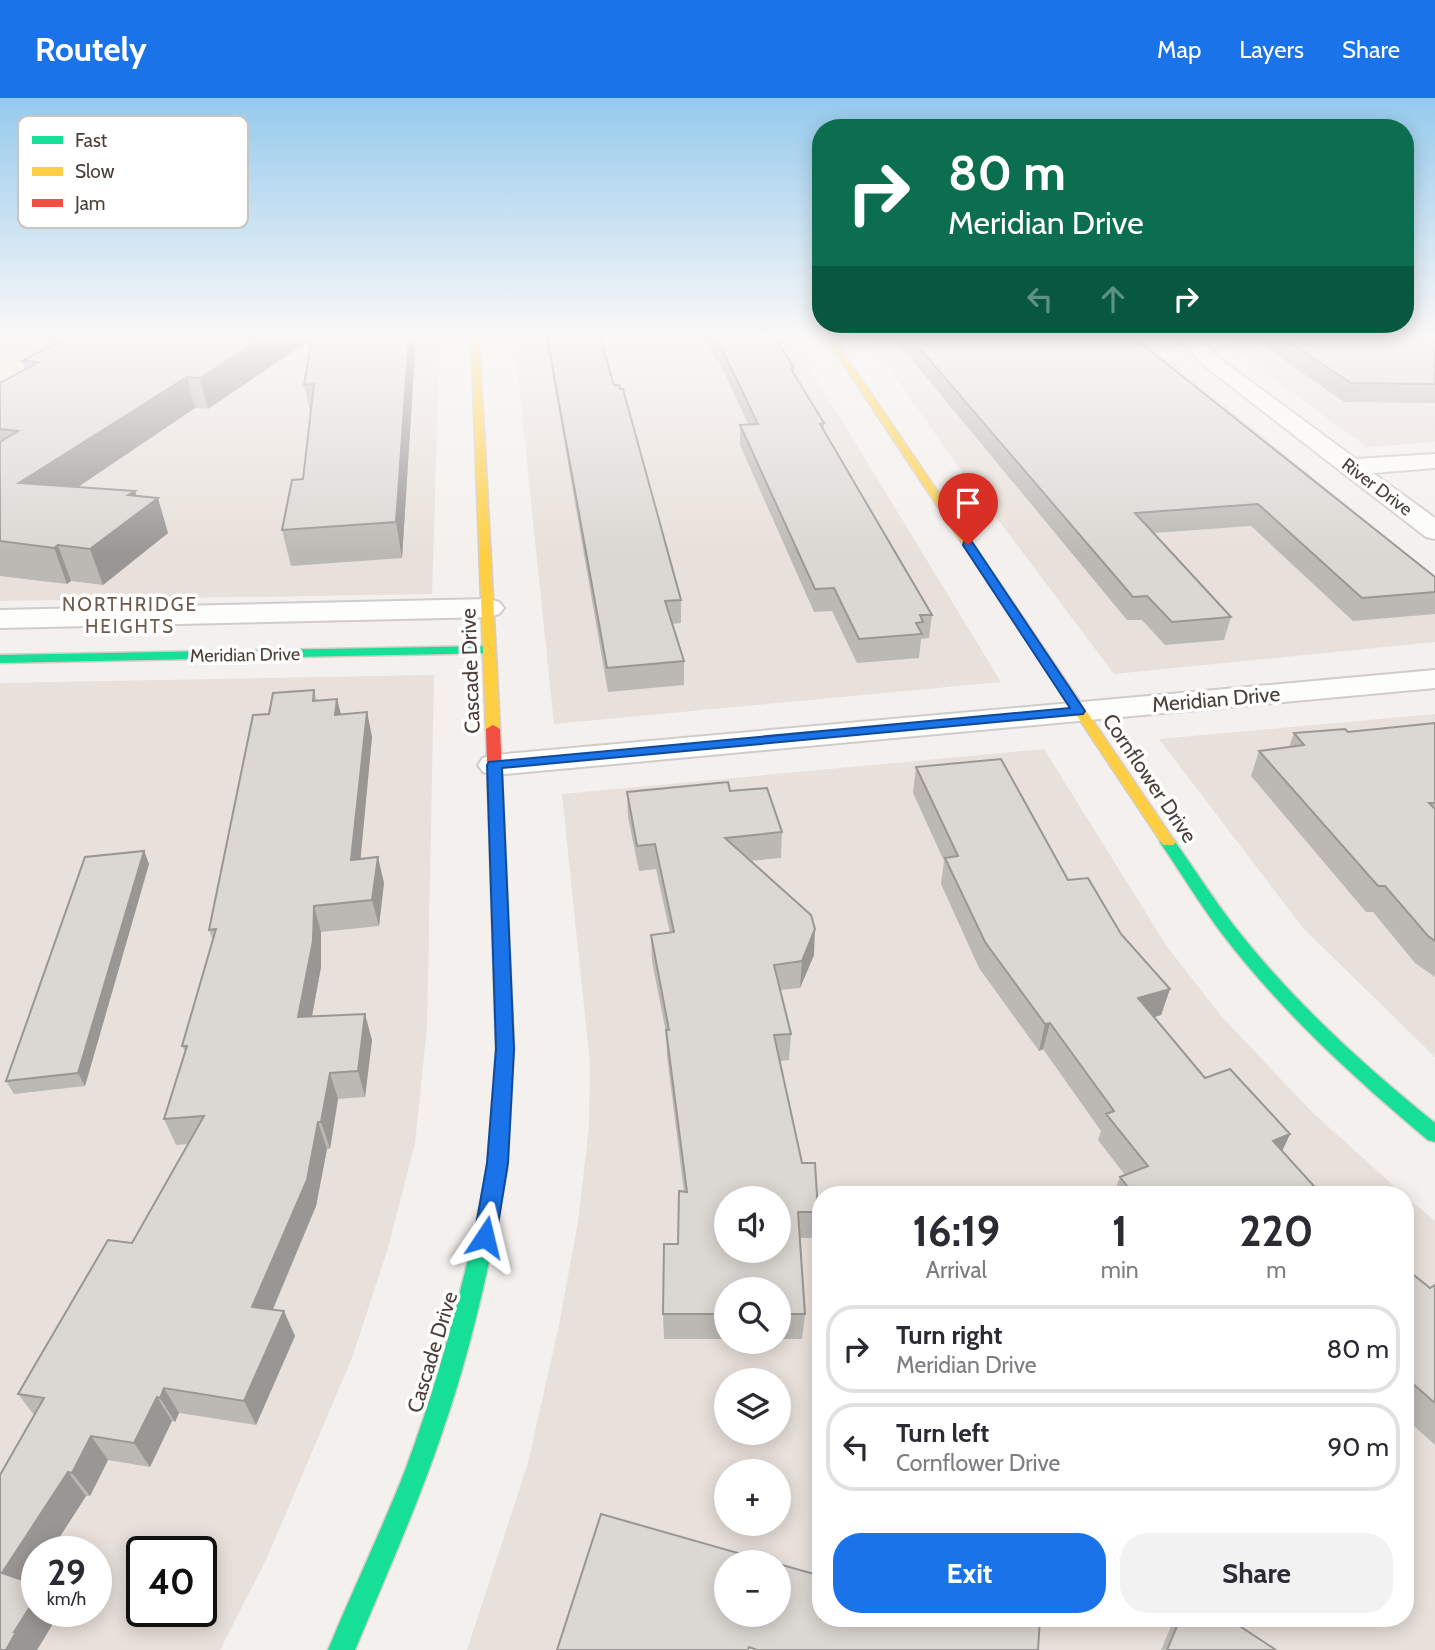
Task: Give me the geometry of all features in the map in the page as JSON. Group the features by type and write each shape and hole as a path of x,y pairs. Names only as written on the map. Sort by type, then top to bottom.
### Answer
{"street":[{"name":"Cascade Drive","path":"341,1650 418,1468 453,1361 481,1262 498,1163 505,1049 491,650 479,409"},
{"name":"Cornflower Drive","path":"877,409 1228,929 1268,978 1326,1038 1435,1134"},
{"name":"River Drive","path":"1275,409 1435,531"},
{"path":"1351,467 1435,461"},
{"name":"Meridian Drive","path":"0,619 489,608"},
{"name":"Meridian Drive","path":"0,659 491,650"},
{"name":"Meridian Drive","path":"495,765 1435,679"}],"shaded area":[{"path":"0,409 438,409 432,594 0,601"},
{"path":"521,409 835,409 1001,682 554,724"},
{"path":"918,409 1229,409 1435,577 1435,642 1114,674"},
{"path":"1315,409 1435,409 1435,442 1367,447"},
{"path":"434,675 427,1027 415,1143 388,1248 352,1358 266,1560 220,1650 0,1650 0,683"},
{"path":"1435,714 1435,1057 1303,928 1159,739"},
{"path":"1044,749 1168,948 1222,1017 1313,1113 1394,1186 812,1186 812,1627 1414,1627 1414,1204 1435,1221 1435,1650 467,1650 528,1463 559,1325 578,1222 589,1127 590,1064 562,794"}],"building":[{"path":"0,409 136,409 19,483 135,491 128,495 158,498 90,549 58,545 54,548 0,541 0,442 18,431 0,429"},
{"path":"311,409 404,409 396,522 282,530 292,480 303,479"},
{"path":"560,409 629,409 681,600 665,601 684,661 607,668"},
{"path":"751,409 816,409 824,423 820,424 932,615 920,615 923,622 916,623 922,634 859,639 834,588 815,589 740,425 758,424"},
{"path":"972,409 1224,409 1435,577 1435,592 1362,598 1258,504 1135,513 1231,617 1172,622 1147,596 1133,597"},
{"path":"314,690 313,701 337,699 335,715 367,712 351,860 378,857 372,900 314,906 313,941 298,1017 365,1014 358,1071 330,1073 307,1180 252,1307 284,1311 244,1401 164,1388 134,1443 91,1436 72,1473 68,1472 26,1536 21,1536 21,1544 2,1573 21,1580 21,1621 6,1650 0,1650 0,1475 44,1398 18,1394 108,1240 132,1243 204,1116 164,1119 187,1046 182,1046 216,929 209,930 253,715 269,714 273,693"},
{"path":"1435,723 1435,803 1429,803 1435,809 1435,941 1385,886 1378,886 1259,751 1304,745 1294,733 1345,729 1348,732"},
{"path":"1001,759 1068,880 1088,878 1121,934 1170,989 1138,998 1205,1078 1230,1069 1290,1134 1273,1141 1314,1186 1127,1186 1120,1177 1148,1166 1106,1114 1114,1111 1050,1023 1045,1024 985,942 945,858 958,856 916,767"},
{"path":"728,782 730,791 767,788 782,832 725,838 811,915 815,929 802,961 774,965 791,1034 774,1035 802,1163 815,1163 816,1186 812,1186 812,1212 798,1212 805,1314 791,1314 791,1277 714,1277 714,1314 663,1314 664,1244 678,1244 679,1191 687,1192 666,1030 669,1030 651,935 674,932 655,844 637,846 627,792"},
{"path":"144,851 78,1073 6,1081 85,857"},
{"path":"1414,1275 1430,1288 1435,1285 1435,1403 1414,1385"},
{"path":"601,1514 727,1550 714,1550 714,1627 791,1627 791,1567 812,1573 812,1627 1039,1627 1038,1650 757,1650 749,1647 748,1650 557,1650"},
{"path":"1177,1627 1241,1627 1276,1650 1167,1650"}],"traffic: fast":[{"path":"0,659 491,650"},
{"path":"1168,842 1229,931 1300,1013 1379,1088 1435,1134"},
{"path":"341,1650 409,1491 431,1432 474,1283 497,1170"}],"traffic: slow":[{"path":"478,409 493,729"},
{"path":"878,409 1168,842"}],"traffic: jam":[{"path":"493,729 505,1049 497,1170"}],"district":[{"name":"NORTHRIDGE HEIGHTS","path":"130,615"}],"route":[{"path":"485,1237 498,1163 505,1049 495,765 1079,711 968,545"}]}
